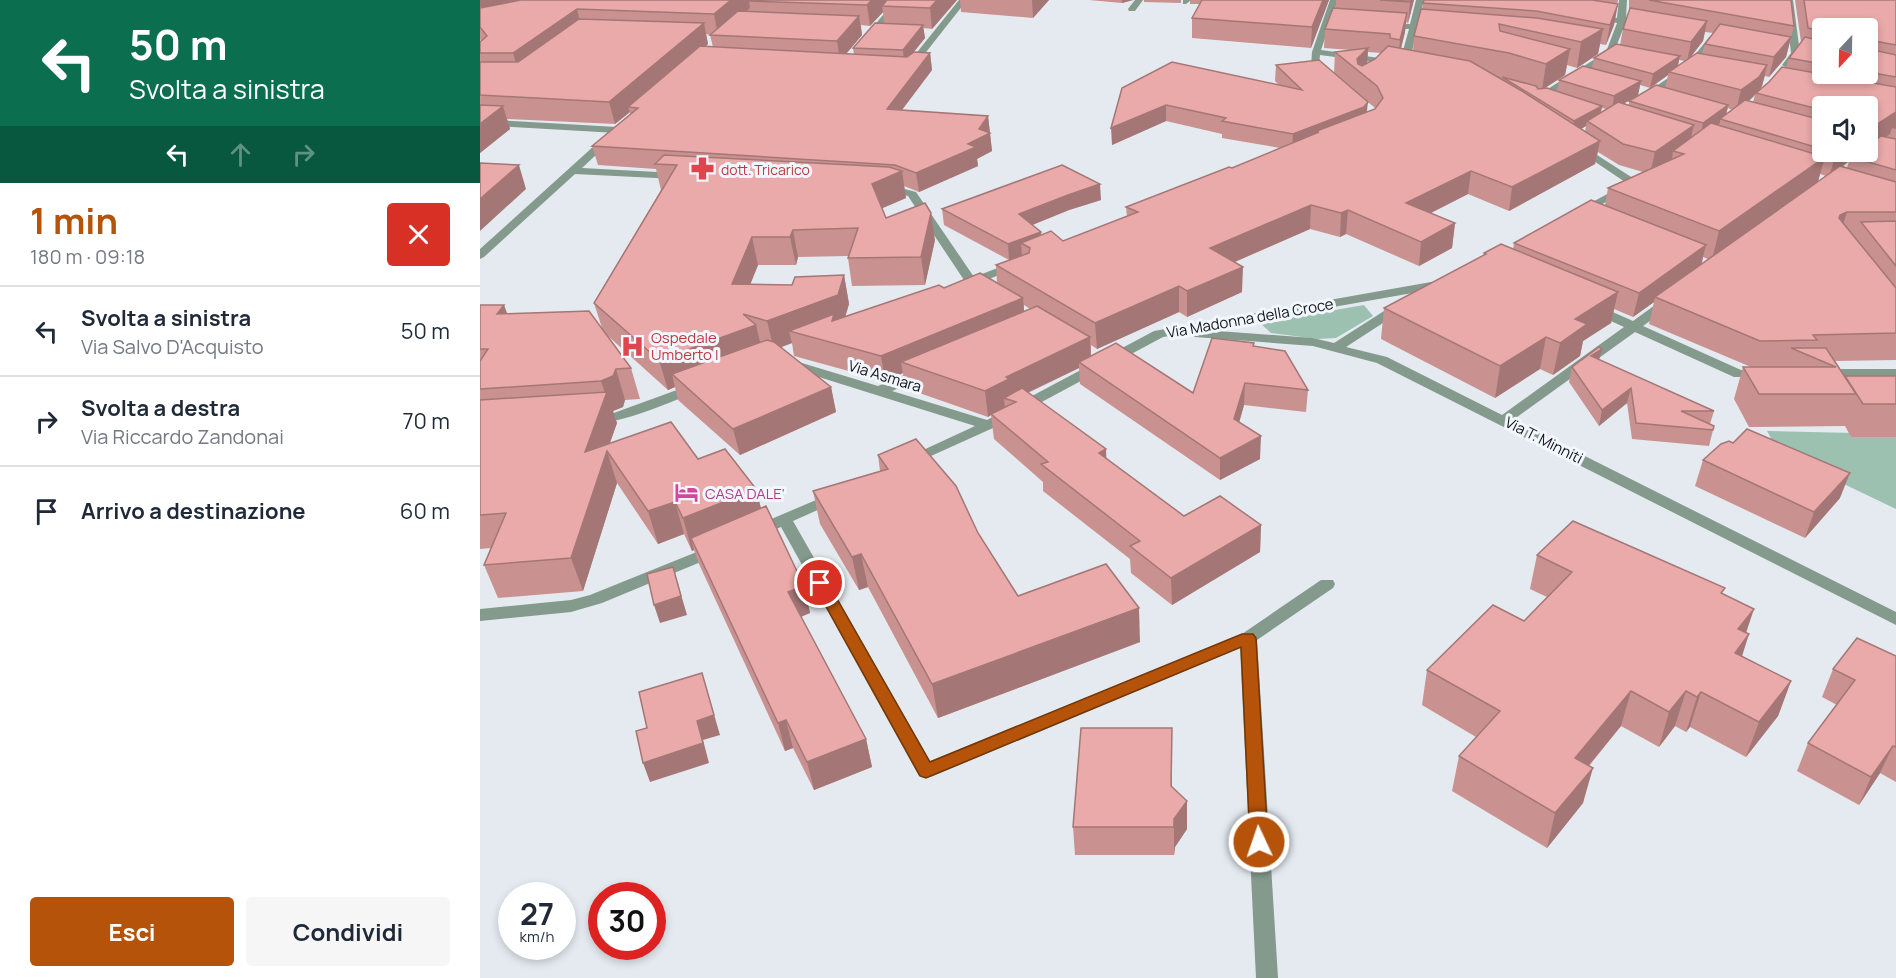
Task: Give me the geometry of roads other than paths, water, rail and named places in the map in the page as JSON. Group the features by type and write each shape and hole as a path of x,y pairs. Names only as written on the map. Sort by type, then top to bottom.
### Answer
{"street":[{"path":"859,48 900,0"},
{"path":"898,68 909,69 963,0"},
{"path":"1132,9 1138,0"},
{"path":"1330,78 1314,65 1316,52 1334,21 1334,0"},
{"path":"1404,64 1420,0"},
{"path":"1530,105 1610,53 1617,39 1623,0"},
{"path":"1779,76 1796,53 1789,0"},
{"path":"1588,16 1656,27"},
{"path":"1371,24 1446,29"},
{"path":"863,30 885,31"},
{"path":"927,33 938,34"},
{"path":"1633,105 1646,92 1694,69 1718,39 1702,36"},
{"path":"1410,43 1421,44"},
{"path":"1599,51 1621,55"},
{"path":"1316,52 1414,66"},
{"path":"1376,69 1384,62"},
{"path":"1677,66 1694,69"},
{"path":"1567,70 1589,76"},
{"path":"1646,92 1662,97"},
{"path":"480,122 621,126 480,255"},
{"path":"1576,139 1639,183 1577,217"},
{"path":"574,171 693,177"},
{"path":"870,186 894,188 912,194 965,284 991,294"},
{"path":"965,284 1026,261"},
{"name":"Via Madonna della Croce","path":"892,470 988,424 1101,360 1159,334 1436,283 1337,347"},
{"path":"1504,420 1678,293"},
{"path":"1581,303 1739,374 1772,374"},
{"name":"Via T. Minniti","path":"1171,331 1313,342 1382,360 1896,619"},
{"name":"Via Asmara","path":"786,355 879,391 988,424"},
{"path":"879,391 933,368"},
{"path":"1806,373 1896,373"},
{"path":"580,420 613,418 708,382"},
{"path":"480,615 571,606 596,599 785,520 849,490"},
{"path":"785,520 926,771 1248,638 1327,584"},
{"path":"1248,638 1267,978"}],"place":[{"name":"dott. Tricarico","path":"703,169"},
{"name":"Ospedale Umberto I","path":"633,346"},
{"name":"CASA DALE'","path":"687,493"}]}
